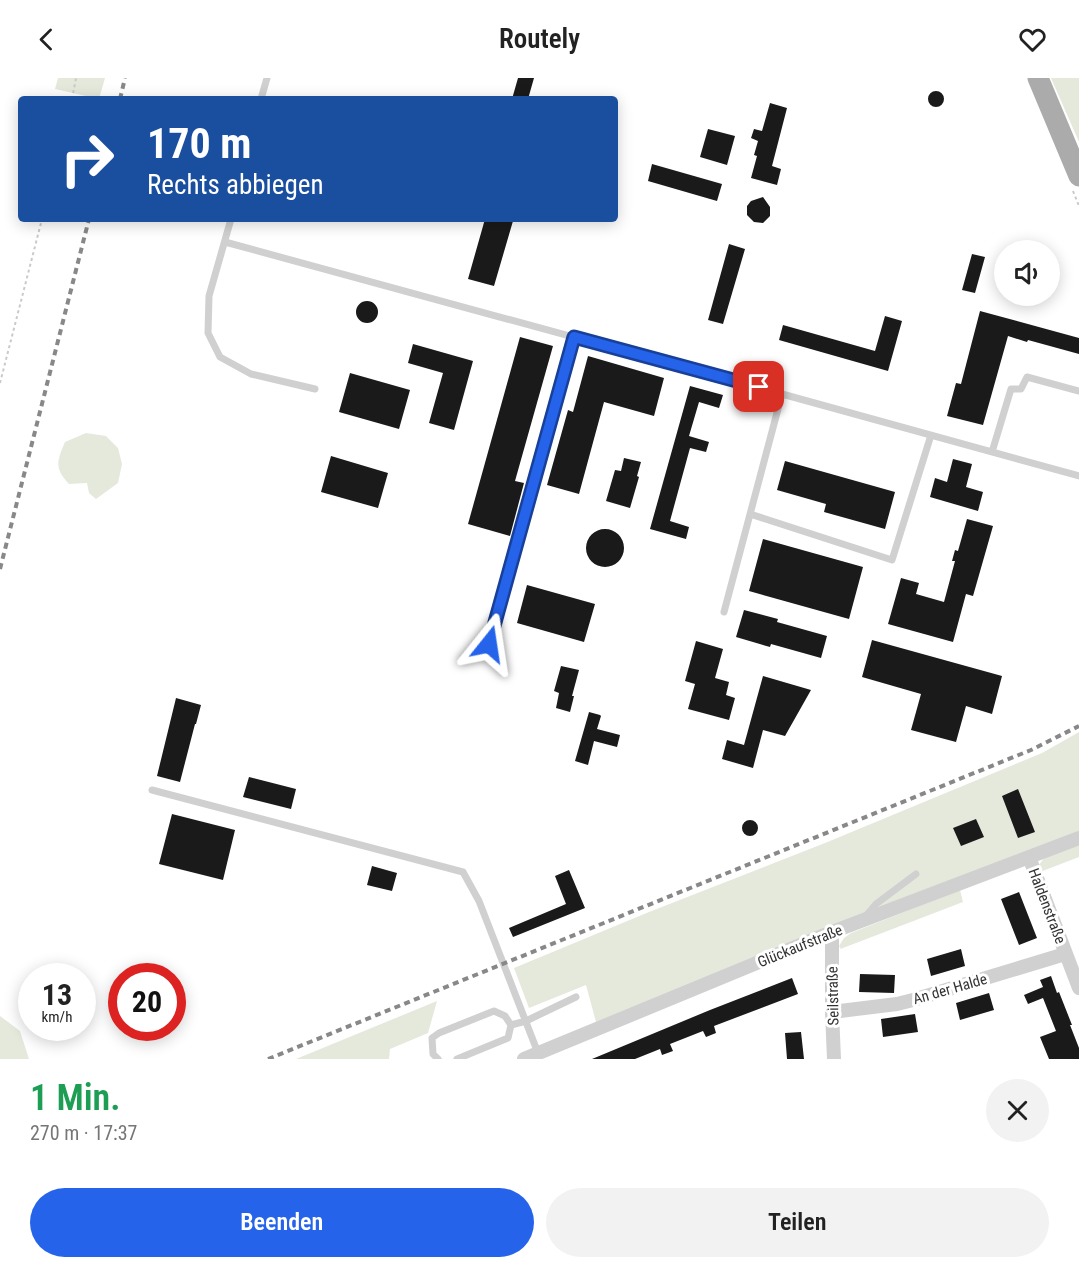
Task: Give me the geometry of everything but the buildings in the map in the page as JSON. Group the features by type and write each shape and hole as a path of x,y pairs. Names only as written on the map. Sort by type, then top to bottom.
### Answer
{"main road":[{"path":"1038,78 1079,176"}],"street":[{"name":"Glückaufstraße","path":"524,1059 539,1056 832,932 1079,838"},
{"name":"Haldenstraße","path":"1029,857 1079,988"},
{"name":"Seilstraße","path":"832,932 834,1059"},
{"name":"An der Halde","path":"832,1012 897,1004 1065,954"}],"lane":[{"path":"262,96 267,78"},
{"path":"230,222 209,296 208,333 220,357 251,374 315,389"},
{"path":"225,242 1079,476"},
{"path":"489,644 574,337"},
{"path":"992,452 1011,389 1021,389 1027,377 1079,391"},
{"path":"724,612 782,393"},
{"path":"750,514 892,560 931,435"},
{"path":"152,790 463,872 479,901 539,1056"},
{"path":"863,921 876,904 916,874"},
{"path":"511,1025 526,1021 576,997"},
{"path":"438,1059 433,1054 432,1038 439,1033 494,1011 505,1016 511,1025 508,1038 457,1059"}],"path":[{"path":"73,96 76,78"},
{"path":"0,383 41,222"}],"shaded area":[{"path":"58,78 105,78 100,96 86,96 55,89"},
{"path":"1051,78 1079,78 1079,142"},
{"path":"86,433 106,436 118,448 122,464 118,483 96,499 89,493 87,483 69,484 58,464 65,442"},
{"path":"1079,732 1079,832 596,1022 586,985 529,1008 514,968 1042,753"},
{"path":"1079,843 1079,857 1040,872 1039,865 1044,858"},
{"path":"960,890 963,902 841,949 839,946 851,933"},
{"path":"437,1001 428,1033 390,1049 389,1059 296,1059"},
{"path":"0,1016 18,1030 18,1041 23,1041 29,1059 0,1059"}],"railway":[{"path":"121,96 125,78"},
{"path":"0,569 88,222"},
{"path":"268,1059 1031,750 1079,726"}],"route":[{"path":"489,644 574,337 759,387"}]}
